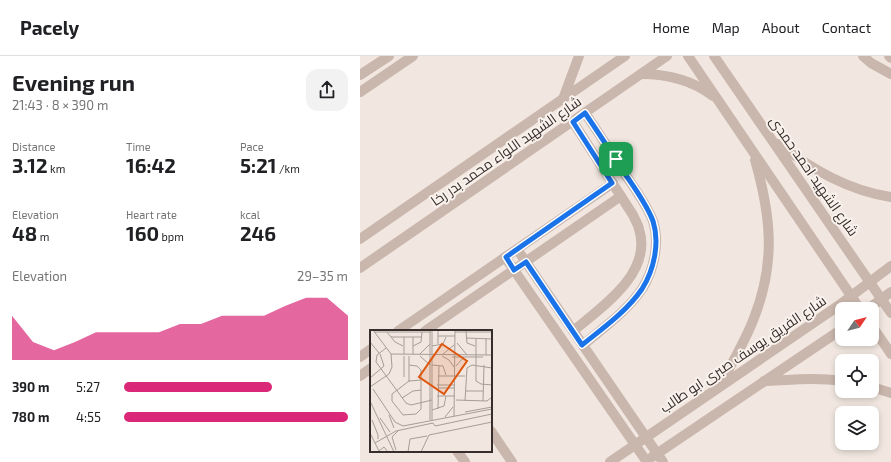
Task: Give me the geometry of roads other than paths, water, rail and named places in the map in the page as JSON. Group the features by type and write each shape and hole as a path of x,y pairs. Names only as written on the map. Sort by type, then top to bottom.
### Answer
{"street":[{"path":"360,76 388,56"},
{"path":"360,92 413,56"},
{"path":"562,100 579,56"},
{"name":"شارع الشهيد اللواء محمد بدر رخا","path":"360,239 626,56"},
{"name":"شارع الشهيد اللواء محمد بدر رخا","path":"360,268 667,56"},
{"path":"688,56 855,302"},
{"name":"شارع الشهيد احمد حمدى","path":"714,56 891,313"},
{"path":"863,56 871,63 891,74"},
{"path":"641,74 678,78 699,87 717,99"},
{"path":"582,345 619,314 642,289 652,268 655,257 656,240 653,223 646,206 585,113"},
{"path":"573,122 633,215 640,230 641,244 639,258 634,271 625,285 573,331"},
{"path":"771,139 797,158 824,174 853,187 891,196"},
{"path":"719,387 754,318 763,293 768,266 770,238 768,211 752,150"},
{"path":"399,330 612,183"},
{"path":"426,330 621,196"},
{"path":"517,249 660,458"},
{"path":"506,257 646,462 660,458 764,381 835,334"},
{"name":"شارع الفريق يوسف صبرى ابو طالب","path":"610,462 851,296 891,266"},
{"path":"878,302 891,292"},
{"path":"414,320 421,330"},
{"path":"879,336 891,354"},
{"path":"360,357 370,350"},
{"path":"360,376 370,369"},
{"path":"764,381 800,379 835,380"},
{"path":"879,389 891,393"},
{"path":"492,432 512,462"},
{"path":"458,452 465,462"}]}
